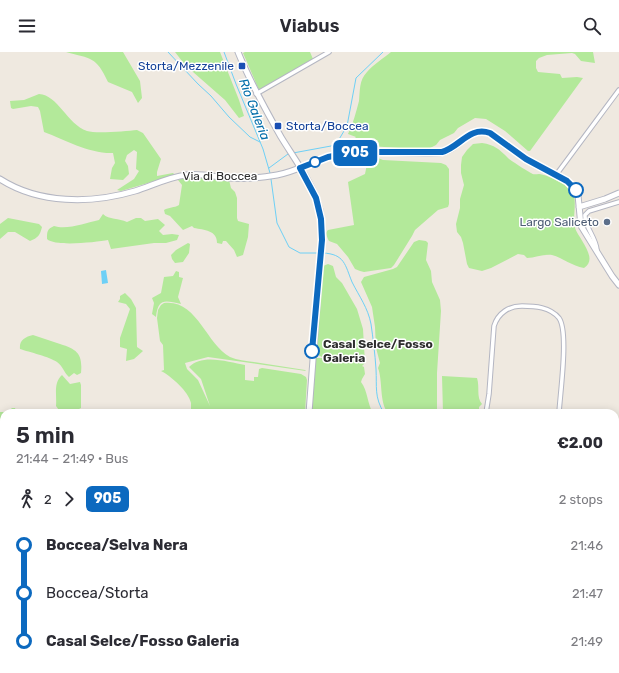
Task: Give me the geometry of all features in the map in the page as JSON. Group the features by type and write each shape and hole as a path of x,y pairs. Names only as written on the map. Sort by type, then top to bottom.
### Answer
{"main road":[{"path":"238,52 256,94 300,168 318,203 321,219 322,240 309,409"},
{"name":"Via di Boccea","path":"0,179 22,189 51,198 81,199 105,197 133,191 187,174 231,178 266,176 276,175 300,168 328,157 344,154 368,152 442,152 452,149 471,133 483,131 490,133 526,159 570,183 576,190 579,198 581,226 612,276 619,284"},
{"path":"579,207 618,195"}],"street":[{"path":"256,94 329,52"},
{"path":"556,175 619,90"},
{"path":"597,251 593,237 586,223 586,214 589,211 619,202"},
{"path":"487,409 494,326 498,317 505,311 522,306 549,310 558,318 562,326 563,347 559,409"}],"green space":[{"path":"66,52 123,52 140,81 142,98 138,103 132,92 108,82 100,67 92,60"},
{"path":"175,52 220,52 244,116 239,118 225,100 185,65"},
{"path":"310,52 313,59 259,90 243,53"},
{"path":"391,52 593,52 595,63 581,61 575,54 572,53 547,55 536,61 536,68 538,72 560,74 562,78 583,78 530,151 528,151 505,131 486,119 475,118 430,148 370,146 366,142 366,145 349,146 344,144 346,139 354,139 356,137 348,134 359,101 360,86 364,75"},
{"path":"39,94 52,99 74,122 87,131 119,132 137,130 143,133 161,159 157,176 173,173 175,175 121,191 117,190 134,179 139,171 136,169 137,152 134,150 127,155 125,161 128,166 129,174 123,180 110,179 112,168 115,163 113,153 104,153 87,149 44,132 38,107 31,106 11,108 10,101 24,100"},
{"path":"482,143 496,148 509,159 532,174 539,174 552,178 572,191 575,199 575,228 589,254 588,264 584,268 575,266 552,255 527,258 524,255 518,254 482,271 469,268 463,243 457,232 456,224 464,185 461,165 462,157 467,150 473,144"},
{"path":"378,158 383,160 441,163 446,165 449,169 449,204 448,207 438,210 415,230 391,268 364,272 355,269 348,257 337,244 329,241 327,232 328,230 354,225 348,182 365,174 367,164 365,160"},
{"path":"189,176 208,177 216,180 229,180 231,188 235,192 237,198 238,221 249,224 248,237 243,255 237,257 234,250 226,241 223,241 222,244 217,243 215,235 209,231 194,228 192,226 183,230 170,216 165,214 164,210 179,205 182,185 178,180"},
{"path":"103,214 108,217 127,222 136,218 141,218 145,221 158,219 165,225 159,231 163,235 179,235 177,240 166,243 154,243 111,249 108,240 86,243 58,243 47,239 48,231 54,226 71,227 99,220"},
{"path":"8,218 39,224 42,227 38,236 30,241 15,232 8,232 0,239 0,224"},
{"path":"419,240 426,241 428,243 426,260 431,271 432,282 440,300 441,311 437,373 437,409 386,409 383,403 378,368 380,363 376,348 372,307 361,282 364,277 397,267 414,242"},
{"path":"188,243 190,244 189,253 183,262 175,263 171,255 176,250"},
{"path":"328,264 333,266 336,277 342,283 357,309 363,329 365,363 362,366 364,367 365,374 361,382 372,409 311,409 316,358 324,358 318,355 317,350 323,266"},
{"path":"176,271 179,272 179,277 183,278 178,297 181,304 167,302 161,303 156,317 152,314 154,303 152,298 161,293 164,277 173,276"},
{"path":"125,293 131,299 136,308 137,347 143,351 134,359 126,361 127,349 120,347 120,338 130,309 126,304 118,302 120,296"},
{"path":"164,303 175,304 185,308 193,315 214,343 230,357 306,371 208,357 185,363 187,369 198,380 210,406 201,379 189,367 201,360 208,359 245,365 245,380 254,381 254,377 258,377 259,369 262,368 301,374 306,377 307,380 305,409 191,409 190,399 187,394 174,380 161,371 164,370 163,345 160,341 157,318 158,310"},
{"path":"33,335 64,345 77,352 81,360 81,373 77,375 74,373 69,377 61,365 54,360 20,349 20,343 23,339"},
{"path":"62,375 70,384 80,382 81,408 58,409 56,406 56,385"},
{"path":"442,376 477,378 479,398 482,404 479,409 443,409"}],"water":[{"path":"106,270 108,283 102,284 101,271"}],"waterway":[{"path":"168,52 211,96 229,117 250,137 260,142"},
{"name":"Rio Galeria","path":"224,52 263,149 270,173"},
{"path":"293,153 331,146 338,141 347,126 356,78 383,52"},
{"path":"269,168 288,154"},
{"name":"Rio Galeria","path":"271,179 277,223 289,247 300,253 320,253"},
{"name":"Rio Galeria","path":"323,253 340,258 346,266 352,282 368,313 374,346 377,397 382,409"}],"bus line":[{"name":"905","path":"312,351 322,228 320,210 316,198 300,168 334,155 368,152 437,153 447,151 452,149 471,133 483,131 490,133 539,167 567,181 576,190"}],"place":[{"name":"Storta/Mezzenile","path":"242,66"},
{"name":"Storta/Boccea","path":"278,126"},
{"name":"Largo Saliceto","path":"607,222"},
{"name":"Casal Selce/Fosso Galeria","path":"312,351"}]}
